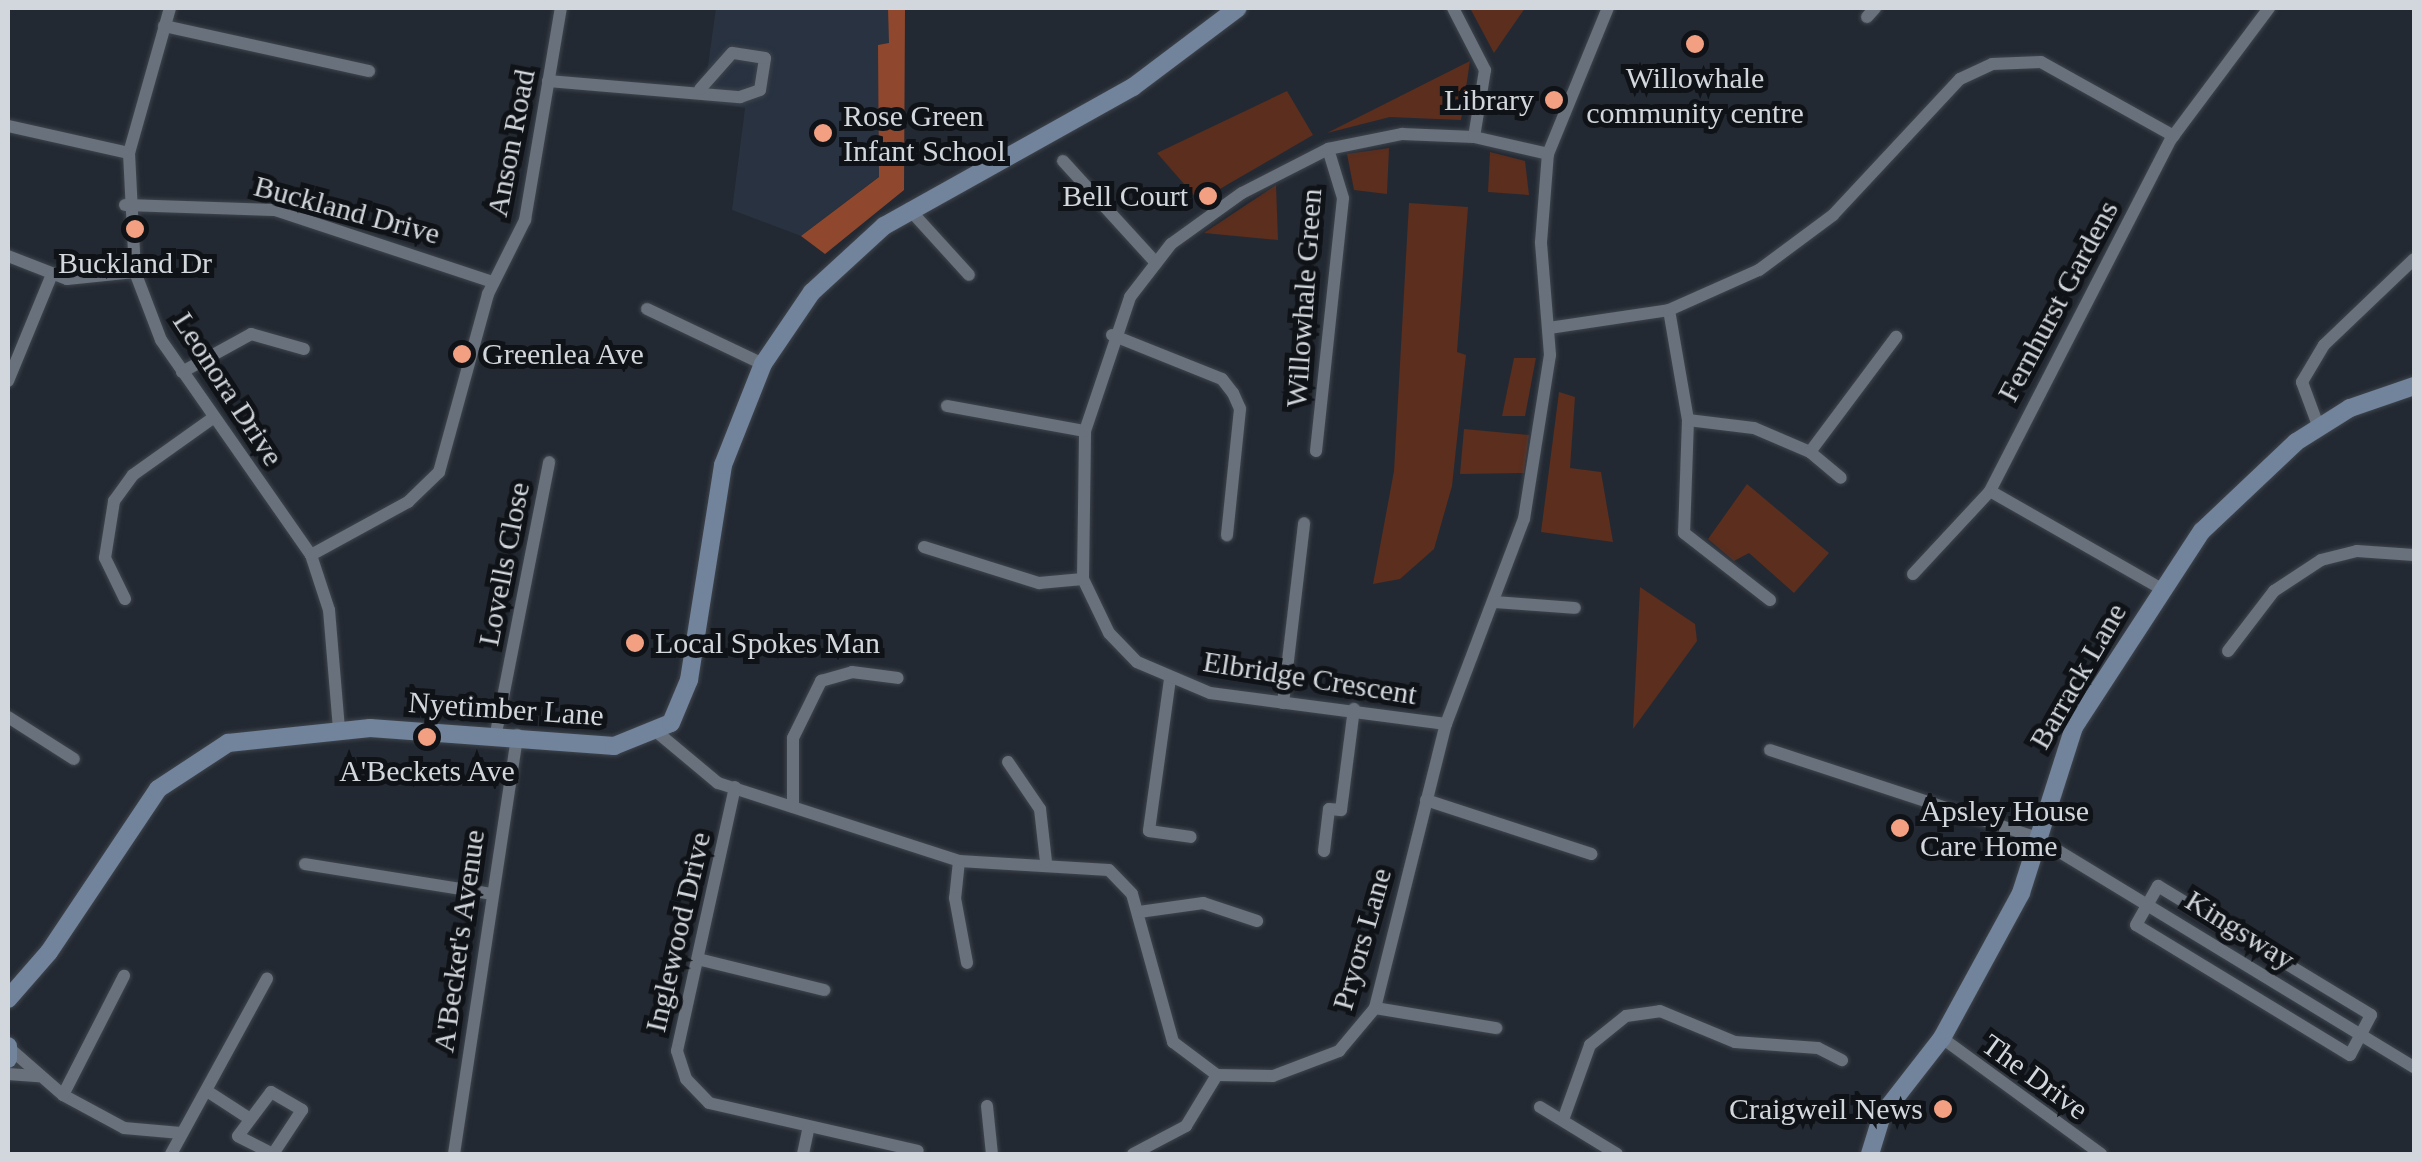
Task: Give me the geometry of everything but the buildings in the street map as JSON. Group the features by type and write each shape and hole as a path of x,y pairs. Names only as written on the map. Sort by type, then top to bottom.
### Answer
{"street":[{"name":"Leonora Drive","path":"170,8 129,153 125,205 135,272 182,372 311,555 330,610 340,728"},
{"name":"Anson Road","path":"311,555 408,502 440,472 493,282 526,220 561,8"},
{"path":"1133,1154 1186,1126 1217,1075 1190,1060 1161,1019 1139,912 1108,870 1046,862 960,861 735,788 692,770 658,732 690,680 711,510 763,364 812,292 909,210 1133,87 1238,8"},
{"path":"1453,8 1485,70 1474,137"},
{"name":"Pryors Lane","path":"1217,1075 1238,1081 1312,1063 1356,1038 1375,1008 1446,724 1494,602 1538,464 1549,328 1540,242 1548,154 1608,8"},
{"name":"Fernhurst Gardens","path":"1913,574 1990,491 2174,136 2269,8"},
{"path":"164,26 369,70"},
{"path":"548,81 700,89 751,96 766,78 765,58 732,53 700,89"},
{"path":"1549,328 1669,310 1792,250 1930,107 1992,64 2041,62 2174,136"},
{"path":"8,126 129,153"},
{"name":"Elbridge Crescent","path":"1446,724 1283,702 1170,679 1109,633 1083,579 1085,430 1112,335 1156,263 1242,193 1328,150 1402,134 1474,137 1548,154"},
{"name":"Willowhale Green","path":"1316,452 1343,198 1328,150"},
{"path":"1063,161 1156,263"},
{"name":"Buckland Drive","path":"125,205 274,210 493,282"},
{"path":"909,210 969,275"},
{"path":"8,256 52,274 87,281 135,272"},
{"path":"2319,428 2302,382 2324,345 2414,259"},
{"path":"8,381 52,274"},
{"path":"647,309 763,364"},
{"path":"1669,310 1688,420 1684,533 1770,600"},
{"path":"182,372 251,334 304,349"},
{"path":"1112,335 1222,379 1234,393 1240,408 1227,536"},
{"path":"1810,452 1896,336"},
{"name":"Barrack Lane","path":"1870,1154 1882,1115 1942,1038 2021,892 2074,727 2162,590 2236,495 2319,428 2414,386"},
{"path":"946,406 1085,430"},
{"path":"125,600 105,558 114,500 133,475 213,418"},
{"path":"1688,420 1754,428 1810,452 1841,478"},
{"name":"Lovells Close","path":"496,734 549,462"},
{"path":"1990,491 2162,590"},
{"path":"1283,702 1304,523"},
{"path":"924,546 1039,584 1083,579"},
{"path":"2228,651 2274,591 2321,560 2367,550 2414,554"},
{"path":"1494,602 1575,608"},
{"path":"793,806 792,738 821,681 852,672 898,678"},
{"path":"1170,679 1149,831 1191,837"},
{"path":"1324,851 1329,810 1341,810 1354,709"},
{"path":"8,717 74,759"},
{"name":"Nyetimber Lane","path":"8,1018 13,995 158,789 193,758 258,736 340,728 496,734 614,746 658,732"},
{"name":"A'Becket's Avenue","path":"454,1154 516,736"},
{"name":"Kingsway","path":"1770,750 2038,838 2414,1067"},
{"path":"1008,762 1040,809 1046,862"},
{"name":"Inglewood Drive","path":"735,788 702,960 677,1051 686,1080 710,1103 808,1130 918,1151"},
{"path":"1426,800 1591,854"},
{"path":"960,861 955,898 966,962"},
{"path":"305,864 492,894"},
{"path":"2158,886 2371,1015 2350,1054 2136,926 2148,903 2158,886"},
{"path":"1139,912 1203,903 1257,921"},
{"path":"702,960 824,990"},
{"path":"63,1095 124,976"},
{"path":"170,1154 268,978"},
{"path":"1375,1008 1496,1028"},
{"path":"1563,1120 1590,1045 1626,1016 1660,1011 1735,1042 1818,1048 1842,1060"},
{"name":"The Drive","path":"1942,1038 2101,1154"},
{"path":"8,1047 63,1095 124,1128 181,1133"},
{"path":"8,1047 8,1059"},
{"path":"8,1074 39,1076"},
{"path":"207,1091 248,1116"},
{"path":"271,1092 302,1110 272,1154 238,1136 248,1116 271,1092"},
{"path":"986,1106 992,1154"},
{"path":"1540,1107 1617,1154"},
{"path":"803,1154 808,1130"}],"shaded area":[{"name":"Rose Green Infant School","path":"716,8 905,8 902,159 801,236 732,210 745,108 703,101"},
{"path":"888,8 905,8 904,190 825,254 801,236 879,177 878,45 889,43"},
{"path":"1470,8 1525,8 1494,53"},
{"path":"1470,61 1461,120 1390,117 1327,133"},
{"path":"1287,91 1313,135 1199,201 1157,153"},
{"path":"1389,148 1387,194 1354,190 1347,154"},
{"path":"1490,152 1525,161 1529,195 1488,192"},
{"path":"1276,185 1278,240 1204,233"},
{"path":"1409,203 1468,207 1457,352 1466,355 1452,486 1434,549 1400,579 1373,584 1394,471"},
{"path":"1514,358 1536,358 1525,416 1502,416"},
{"path":"1559,392 1575,397 1570,468 1601,472 1613,542 1541,532"},
{"path":"1464,429 1529,435 1524,473 1460,474"},
{"path":"1747,484 1829,553 1794,593 1749,553 1734,561 1708,539"},
{"path":"1640,587 1695,624 1697,641 1633,729"}],"place":[{"name":"Willowhale community centre","path":"1695,44"},
{"name":"Library","path":"1554,100"},
{"name":"Rose Green Infant School","path":"823,133"},
{"name":"Bell Court","path":"1208,196"},
{"name":"Buckland Dr","path":"135,229"},
{"name":"Greenlea Ave","path":"462,354"},
{"name":"Local Spokes Man","path":"635,643"},
{"name":"A'Beckets Ave","path":"427,737"},
{"name":"Apsley House Care Home","path":"1900,828"},
{"name":"Craigweil News","path":"1943,1109"}]}
